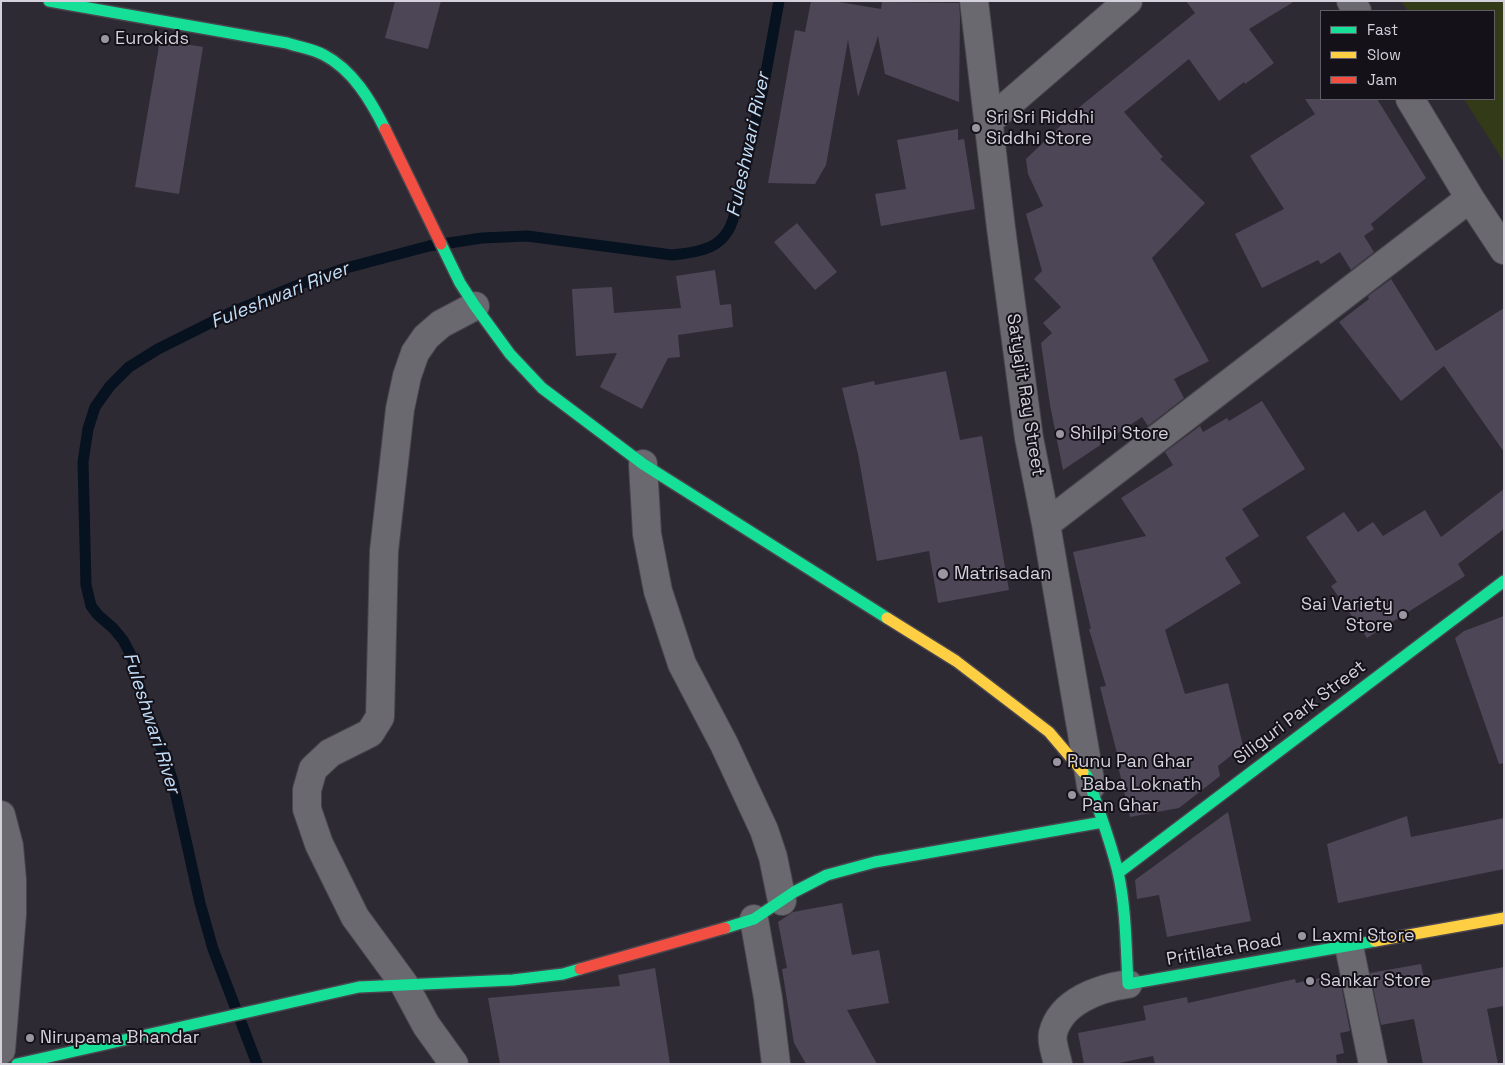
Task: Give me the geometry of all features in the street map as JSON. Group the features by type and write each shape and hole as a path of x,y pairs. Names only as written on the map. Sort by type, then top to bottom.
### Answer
{"street":[{"path":"49,1 287,43 324,55 350,74 375,109 460,283 510,354 542,388 643,464 956,661 1049,732 1087,776 1103,822 1118,873 1125,926 1128,984 1095,992 1066,1010 1052,1034 1058,1064"},
{"name":"Satyajit Ray Street","path":"974,1 1001,228 1029,438 1046,524 1091,786"},
{"path":"989,121 1128,1"},
{"path":"1411,100 1471,200 1504,250"},
{"path":"1046,524 1453,211 1471,200"},
{"path":"454,1064 426,1025 404,984 355,917 320,844 307,809 307,790 313,769 330,753 370,734 380,717 384,551 400,409 407,376 415,353 426,337 441,324 475,306"},
{"path":"643,464 647,534 658,592 682,664 724,744 764,830 773,857 782,901"},
{"name":"Siliguri Park Street","path":"1118,873 1504,581"},
{"path":"1,815 9,846 12,914 1,1050"},
{"path":"17,1064 360,987 513,980 563,974 754,919 794,892 827,875 875,862 1103,822"},
{"name":"Pritilata Road","path":"1128,984 1504,918"},
{"path":"754,919 768,998 776,1064"},
{"path":"1349,946 1372,1064"}],"green space":[{"path":"1401,1 1504,1 1504,162 1465,100 1495,100 1495,10 1407,10"}],"building":[{"path":"395,1 441,1 428,49 385,38"},
{"path":"811,1 833,1 881,9 882,2 959,3 959,102 885,74 878,36 858,97 848,40 826,165 815,184 768,183 795,30 805,32"},
{"path":"1186,1 1295,1 1249,29 1274,63 1219,101 1189,59 1124,112 1163,157 1160,159 1205,203 1152,258 1209,361 1174,379 1184,398 1148,426 1142,417 1063,470 1050,405 1041,343 1052,333 1043,323 1061,307 1034,279 1042,271 1026,214 1043,206 1028,174 1026,159 1082,105 1195,13"},
{"path":"160,40 203,47 179,194 135,187"},
{"path":"1305,99 1378,100 1426,178 1371,224 1374,229 1364,236 1374,252 1351,270 1340,252 1321,264 1318,260 1262,288 1235,234 1284,209 1250,156 1315,114"},
{"path":"958,129 958,140 964,139 975,209 881,226 875,194 906,189 897,140"},
{"path":"797,223 837,272 815,290 774,242"},
{"path":"715,270 720,305 731,304 733,327 678,335 680,357 668,358 642,409 600,387 617,353 576,356 572,289 612,287 614,313 681,308 676,276"},
{"path":"1391,279 1436,351 1504,308 1504,452 1444,366 1401,401 1339,322 1369,299 1368,296"},
{"path":"946,371 960,440 982,436 1009,590 938,603 929,551 877,561 858,454 842,388 874,381 875,385"},
{"path":"1262,401 1305,469 1242,509 1259,536 1225,558 1241,583 1165,630 1185,694 1228,683 1243,746 1218,766 1220,776 1179,808 1130,817 1116,757 1118,757 1100,687 1106,686 1089,629 1091,629 1073,552 1146,536 1121,498 1173,465 1165,452 1200,426 1203,432 1227,418 1229,421"},
{"path":"1504,489 1504,529 1458,564 1465,576 1367,638 1331,586 1337,582 1306,537 1344,512 1358,532 1373,522 1383,536 1425,510 1441,537"},
{"path":"1504,616 1504,763 1499,764 1455,638 1464,631"},
{"path":"1228,812 1251,921 1167,937 1159,895 1137,899 1135,880"},
{"path":"1407,816 1411,837 1504,818 1504,869 1338,903 1327,844"},
{"path":"842,903 852,955 879,950 889,1003 847,1010 877,1064 806,1064 794,1043 782,969 787,968 778,922 793,912"},
{"path":"1421,964 1425,982 1504,967 1504,1006 1487,1009 1498,1064 1423,1064 1414,1019 1381,1025 1370,973"},
{"path":"655,968 670,1064 500,1064 488,998 620,986 618,975"},
{"path":"1330,976 1331,980 1340,979 1350,1031 1340,1033 1344,1053 1336,1055 1337,1064 1155,1064 1153,1056 1114,1064 1084,1064 1078,1033 1146,1020 1143,1006 1187,997 1188,1003 1295,979 1296,983"}],"waterway":[{"name":"Fuleshwari River","path":"257,1064 213,949 200,903 173,782 145,708 132,657 123,640 91,606 86,585 83,462 88,429 95,407 110,386 129,367 158,349 232,312 346,268 429,246 482,238 527,236 672,255 703,250 719,242 730,227 734,216 763,89 779,1"}],"traffic: fast":[{"path":"49,1 287,43 315,51 334,61 344,69 367,97 385,129"},
{"path":"441,244 460,283 475,306 510,354 542,388 643,464 887,618"},
{"path":"1118,873 1504,581"},
{"path":"1083,772 1087,776 1100,812 1121,886 1128,984 1375,941"},
{"path":"725,928 754,919 794,892 827,875 875,862 1103,822"},
{"path":"17,1064 359,987 513,980 563,974 580,969"}],"traffic: slow":[{"path":"887,618 956,661 1049,732 1083,772"},
{"path":"1375,941 1504,918"}],"traffic: jam":[{"path":"385,129 441,244"},
{"path":"580,969 725,928"}],"place":[{"name":"Eurokids","path":"105,39"},
{"name":"Sri Sri Riddhi Siddhi Store","path":"976,128"},
{"name":"Shilpi Store","path":"1060,434"},
{"name":"Matrisadan","path":"943,574"},
{"name":"Sai Variety Store","path":"1403,615"},
{"name":"Runu Pan Ghar","path":"1057,762"},
{"name":"Baba Loknath Pan Ghar","path":"1072,795"},
{"name":"Laxmi Store","path":"1302,936"},
{"name":"Sankar Store","path":"1310,981"},
{"name":"Nirupama Bhandar","path":"30,1038"}]}
